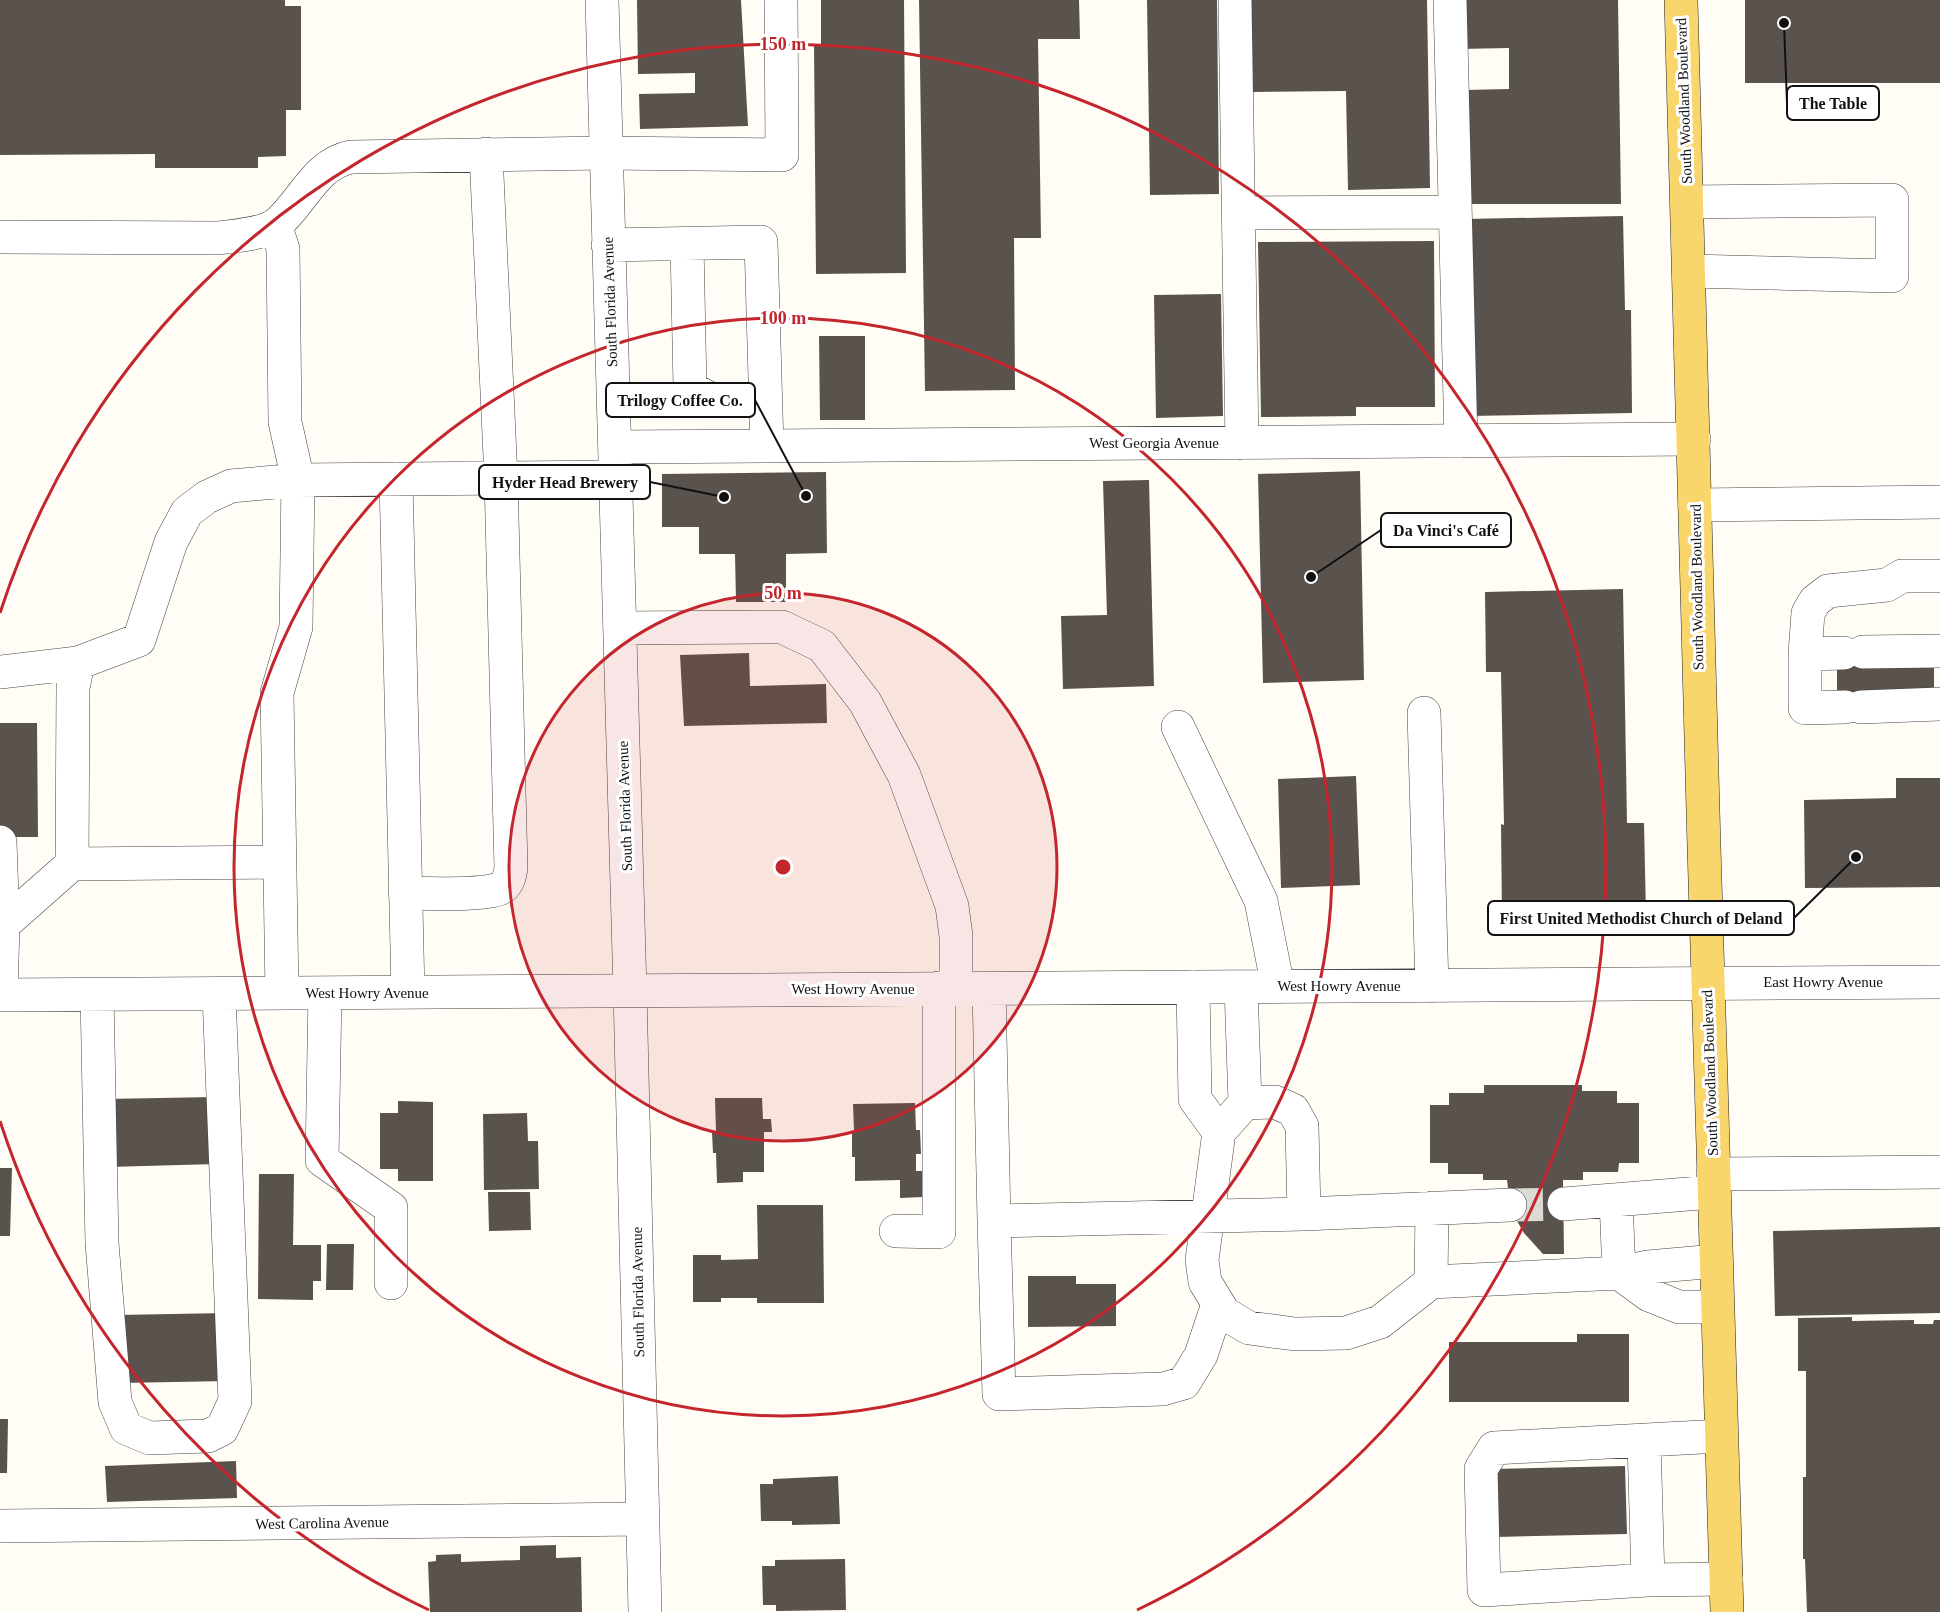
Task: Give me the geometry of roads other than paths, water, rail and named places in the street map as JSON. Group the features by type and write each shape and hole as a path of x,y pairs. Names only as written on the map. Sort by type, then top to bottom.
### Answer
{"main road":[{"name":"South Woodland Boulevard","path":"1681,0 1716,1261"},
{"path":"1716,1261 1727,1612"}],"street":[{"name":"South Florida Avenue","path":"602,0 645,1612"},
{"path":"0,237 218,238 252,233 276,225 327,166 339,159 351,157 605,153 782,155 781,0"},
{"path":"1235,0 1242,442"},
{"path":"1450,0 1461,441"},
{"path":"405,893 489,893 505,885 509,877 501,478 486,154"},
{"path":"1687,202 1892,200 1892,276 1689,271"},
{"path":"1238,213 1455,212"},
{"path":"276,225 283,249 285,422 298,480 296,627 277,693 282,993"},
{"path":"609,246 761,242 767,446"},
{"path":"687,244 690,388 711,399 766,399"},
{"name":"West Georgia Avenue","path":"0,672 78,663 139,640 171,542 187,512 207,497 231,486 298,480 501,478 615,462 767,446 1694,439"},
{"path":"396,479 408,992"},
{"path":"1695,505 1940,502"},
{"path":"1940,576 1902,576 1887,585 1828,591 1815,601 1808,613 1805,708 1940,704"},
{"path":"620,628 782,627 822,646 865,702 904,775 952,906 961,988 994,1221 999,1394 1163,1389 1184,1383 1201,1355 1218,1304"},
{"path":"1805,654 1940,651"},
{"path":"72,864 73,688 78,663"},
{"path":"1424,713 1432,986"},
{"path":"1178,727 1261,900 1278,987"},
{"path":"0,842 3,926 1,995"},
{"path":"3,926 72,864 279,862"},
{"name":"East Howry Avenue","path":"1707,983 1940,982"},
{"name":"West Howry Avenue","path":"1,995 1707,983"},
{"path":"1193,987 1195,1099 1220,1132"},
{"path":"1241,987 1245,1103 1220,1132 1202,1260 1204,1282 1224,1314 1249,1328 1295,1334 1346,1333 1380,1322 1431,1282 1619,1273 1648,1267 1716,1261"},
{"path":"896,1231 939,1232 961,988"},
{"path":"325,993 322,1160 391,1208 391,1283"},
{"path":"98,995 102,1243 115,1402 126,1428 149,1438 208,1436 222,1429 235,1401 219,994"},
{"path":"1245,1103 1275,1102 1293,1110 1302,1126 1304,1214"},
{"path":"1564,1204 1616,1200 1713,1183 1940,1172"},
{"path":"1616,1200 1619,1273"},
{"path":"994,1221 1304,1214 1510,1205"},
{"path":"1431,1282 1432,1208"},
{"path":"1619,1273 1649,1295 1679,1307 1717,1307"},
{"path":"1721,1436 1494,1448 1481,1469 1484,1590 1648,1580 1726,1579"},
{"path":"1644,1441 1648,1580"},
{"name":"West Carolina Avenue","path":"0,1526 643,1519"}],"tunnel":[{"path":"1510,1205 1564,1204"}],"place":[{"name":"The Table","path":"1784,23"},
{"name":"Trilogy Coffee Co.","path":"806,496"},
{"name":"Hyder Head Brewery","path":"724,497"},
{"name":"Da Vinci's Café","path":"1311,577"},
{"name":"First United Methodist Church of Deland","path":"1856,857"}]}
